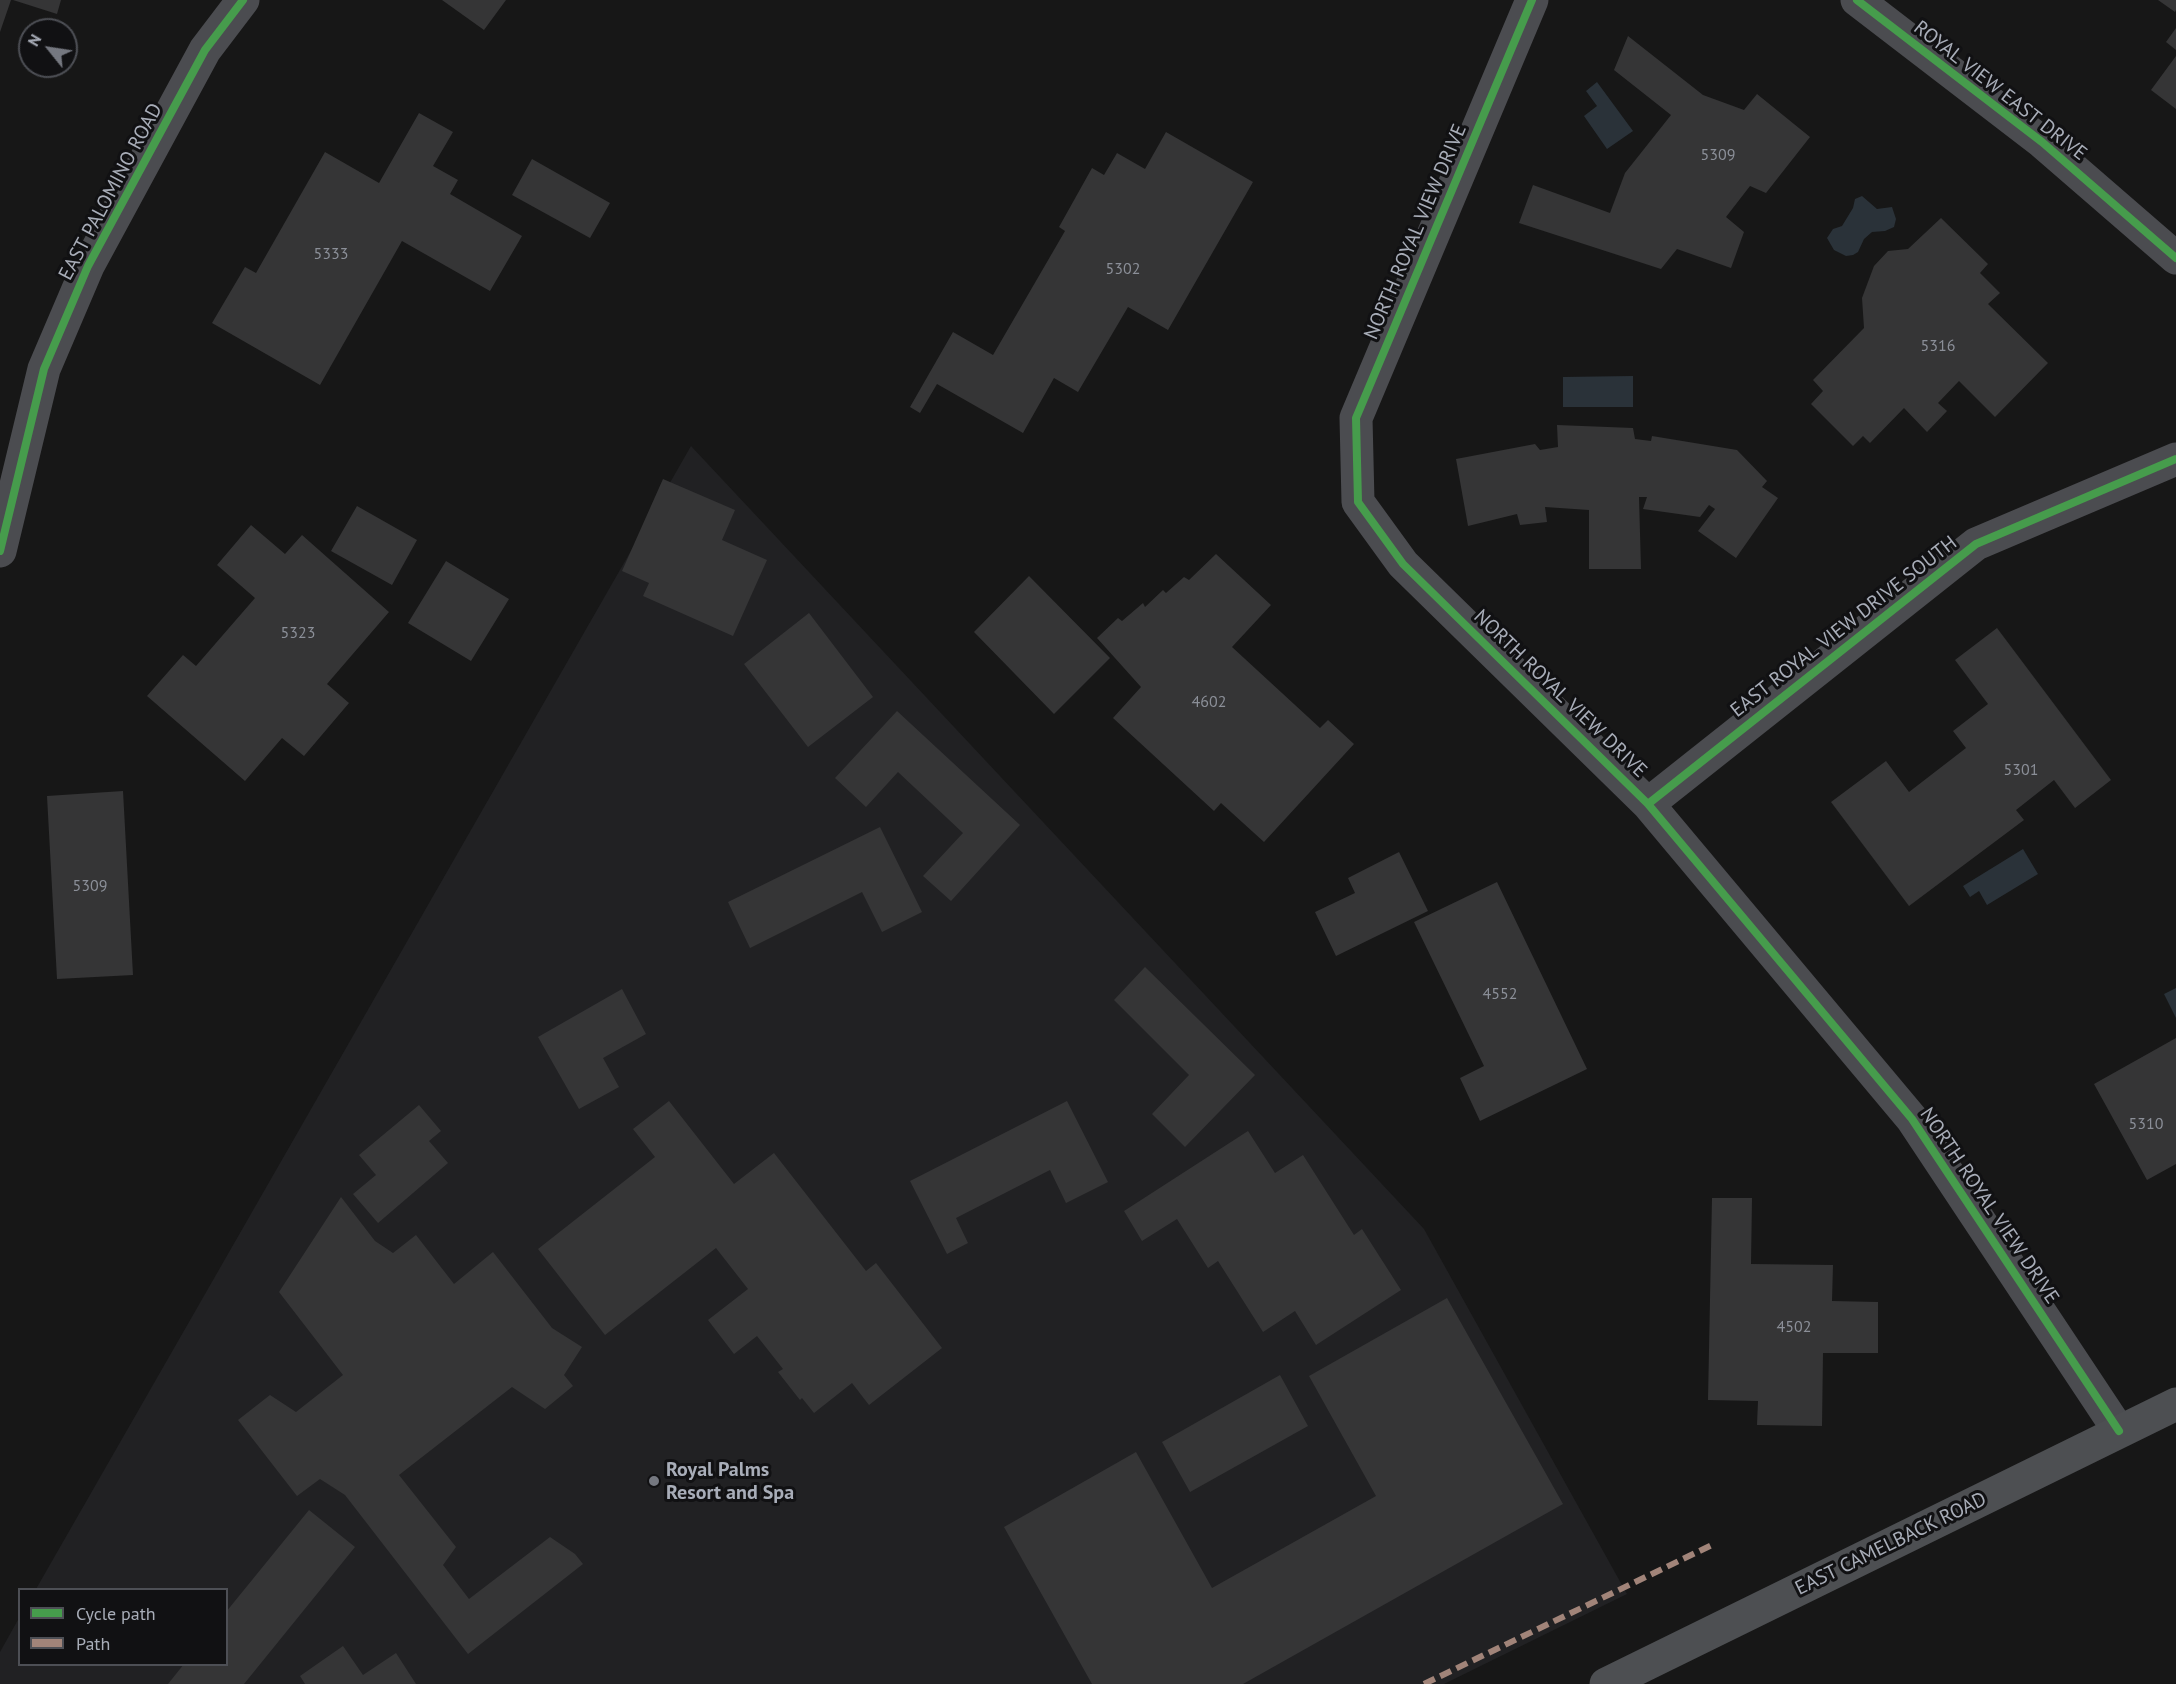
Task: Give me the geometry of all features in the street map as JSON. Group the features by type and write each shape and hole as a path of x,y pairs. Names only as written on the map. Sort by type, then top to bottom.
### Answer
{"main road":[{"name":"EAST CAMELBACK ROAD","path":"1606,1684 2176,1404"}],"street":[{"name":"EAST PALOMINO ROAD","path":"0,551 44,369 88,266 205,50 243,0"},
{"name":"NORTH ROYAL VIEW DRIVE","path":"1532,0 1356,418 1358,502 1403,564 1648,804 1912,1119 2119,1431"},
{"name":"ROYAL VIEW EAST DRIVE","path":"1857,0 2042,142 2176,258"},
{"name":"EAST ROYAL VIEW DRIVE SOUTH","path":"1648,804 1976,544 2176,459"}],"shaded area":[{"path":"1597,82 1633,131 1607,149 1584,116 1597,106 1586,91"},
{"path":"1862,196 1877,209 1892,207 1896,219 1894,227 1885,231 1872,232 1864,239 1858,252 1846,256 1834,250 1827,238 1833,229 1842,226 1853,208 1855,199"},
{"path":"1633,376 1633,407 1563,407 1563,377"},
{"path":"691,446 1424,1229 1627,1594 1444,1684 0,1684 0,1652 18,1620 18,1666 228,1666 228,1588 37,1588"},
{"path":"2023,849 2038,874 1987,905 1979,891 1970,897 1963,886"},
{"path":"2176,988 2176,1018 2164,994"}],"building":[{"path":"0,0 11,0 0,32"},
{"path":"13,0 61,0 57,14"},
{"path":"442,0 506,0 484,30"},
{"path":"2158,0 2176,0 2175,12"},
{"path":"2176,28 2176,50 2166,42"},
{"path":"1628,36 1703,95 1744,110 1757,94 1810,137 1766,193 1750,186 1726,217 1744,232 1731,268 1677,249 1661,269 1519,223 1533,185 1610,213 1625,173 1671,115 1614,70"},
{"path":"2176,56 2176,109 2151,90"},
{"path":"419,113 453,132 433,166 458,180 450,194 522,236 490,291 402,241 320,385 212,323 245,267 256,273 325,152 379,183"},
{"path":"1166,132 1253,182 1168,330 1128,307 1078,392 1054,378 1023,433 937,384 920,413 910,407 953,332 993,355 1065,231 1059,227 1092,168 1104,175 1117,153 1145,169"},
{"path":"532,159 610,203 590,238 512,195"},
{"path":"1941,218 1988,264 1980,273 2000,293 1988,304 2048,363 1995,417 1959,381 1938,403 1947,411 1927,432 1904,408 1870,443 1863,436 1853,446 1811,404 1823,391 1813,380 1864,328 1862,298 1874,266 1888,251 1908,249"},
{"path":"1557,425 1633,428 1635,439 1651,441 1652,436 1737,450 1767,481 1762,487 1778,498 1736,558 1698,531 1715,509 1709,505 1700,517 1643,509 1647,497 1639,497 1641,569 1589,569 1589,510 1545,507 1547,522 1520,525 1517,514 1468,526 1456,459 1535,444 1540,450 1558,447"},
{"path":"663,479 735,510 722,540 767,560 733,636 643,596 649,583 622,571"},
{"path":"357,506 417,540 392,585 331,551"},
{"path":"251,525 285,554 302,535 389,612 327,684 349,703 304,756 282,738 245,781 147,696 183,655 196,666 255,598 217,565"},
{"path":"1216,554 1271,605 1232,647 1320,728 1328,720 1354,744 1264,842 1221,803 1214,811 1113,718 1141,687 1097,638 1118,618 1122,621 1143,603 1145,607 1163,590 1166,593 1184,577 1189,580"},
{"path":"446,561 509,599 471,661 408,623"},
{"path":"1029,576 1110,658 1054,714 974,632"},
{"path":"809,613 873,697 808,747 744,664"},
{"path":"1997,628 2111,780 2075,808 2054,780 2016,810 2024,820 1909,906 1831,802 1886,761 1909,792 1966,748 1953,731 1988,704 1955,660"},
{"path":"897,711 1020,825 951,901 923,876 963,833 898,772 866,807 835,778"},
{"path":"123,791 133,975 57,979 47,796"},
{"path":"880,827 922,912 882,932 862,892 750,948 728,902"},
{"path":"1399,852 1428,911 1336,956 1315,912 1355,893 1348,878"},
{"path":"1497,882 1587,1069 1480,1121 1460,1078 1484,1066 1414,922"},
{"path":"1145,967 1255,1075 1185,1147 1152,1114 1189,1075 1114,1000"},
{"path":"622,989 646,1034 603,1058 619,1087 579,1109 538,1037"},
{"path":"2176,1038 2176,1164 2147,1180 2094,1084"},
{"path":"669,1101 734,1184 774,1153 866,1271 876,1263 942,1348 869,1405 852,1383 814,1413 802,1398 800,1400 778,1372 783,1369 757,1336 734,1354 708,1320 748,1289 716,1248 605,1335 538,1249 655,1157 633,1129"},
{"path":"1067,1101 1108,1182 1066,1203 1050,1170 956,1218 968,1243 947,1254 910,1181"},
{"path":"419,1105 441,1131 429,1141 448,1163 378,1223 353,1194 376,1175 359,1155"},
{"path":"1248,1131 1275,1173 1303,1155 1354,1235 1362,1229 1401,1290 1316,1345 1295,1311 1263,1332 1218,1261 1208,1268 1177,1219 1142,1241 1124,1211"},
{"path":"341,1197 375,1241 393,1253 416,1235 454,1284 493,1252 552,1328 582,1347 564,1375 573,1386 545,1409 512,1387 399,1475 456,1547 443,1565 469,1599 550,1537 575,1554 583,1564 468,1654 345,1495 320,1479 297,1496 238,1420 270,1395 296,1412 343,1375 279,1292"},
{"path":"1712,1198 1752,1198 1751,1264 1833,1265 1832,1301 1878,1302 1878,1353 1823,1353 1822,1426 1757,1425 1758,1401 1708,1400"},
{"path":"1447,1298 1563,1504 1243,1684 1092,1684 1004,1527 1136,1452 1212,1588 1376,1496 1309,1376"},
{"path":"1280,1375 1308,1426 1190,1492 1162,1442"},
{"path":"309,1510 355,1547 244,1684 168,1684 182,1666 228,1666 228,1610"},
{"path":"343,1646 363,1675 396,1653 416,1684 305,1684 300,1676"}],"marked path":[{"path":"1424,1684 1714,1544"}],"cycle path":[{"path":"0,551 44,369 88,266 205,50 243,0"},
{"path":"1532,0 1356,418 1358,502 1403,564 1648,804 1912,1119 2119,1431"},
{"path":"1857,0 2042,142 2176,258"},
{"path":"1648,804 1976,544 2176,459"}],"place":[{"name":"Royal Palms Resort and Spa","path":"654,1481"}]}
